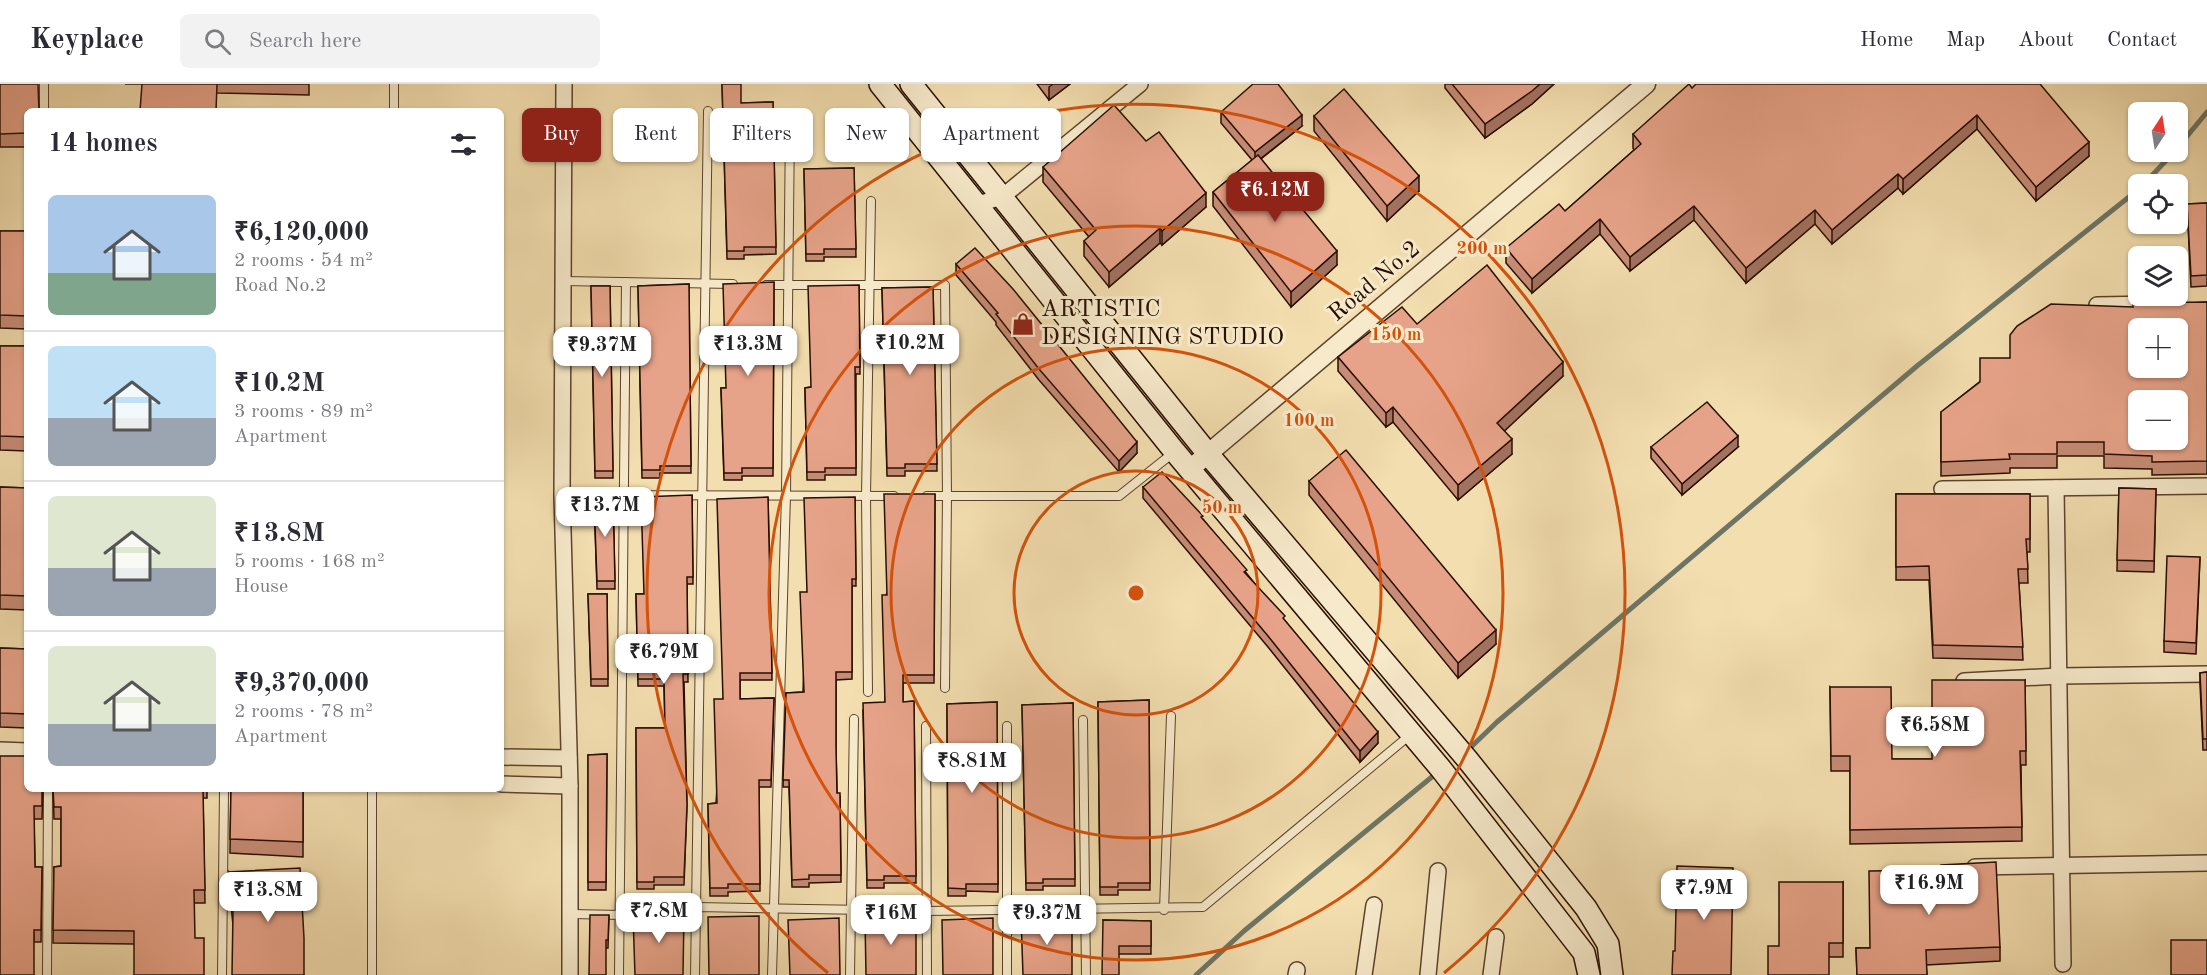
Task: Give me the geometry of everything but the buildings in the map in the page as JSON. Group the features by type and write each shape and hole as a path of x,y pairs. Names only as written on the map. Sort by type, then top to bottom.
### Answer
{"main road":[{"path":"880,84 1175,452 1446,776 1584,953 1589,975"},
{"path":"911,84 1209,454 1467,759 1598,925 1608,944 1612,975"},
{"path":"1446,776 1467,759"}],"street":[{"path":"564,84 562,495 570,786 570,975"},
{"path":"978,204 1002,197 1140,84"},
{"name":"Road No.2","path":"1191,469 1646,84"},
{"path":"2097,305 2128,305"},
{"path":"1942,489 2207,486"},
{"path":"2056,488 2063,964"},
{"path":"1943,682 2059,676 2207,674"},
{"path":"0,750 24,751"},
{"path":"504,757 569,759"},
{"path":"0,761 24,761"},
{"path":"504,784 570,786"},
{"path":"1960,867 2207,863"},
{"path":"1428,975 1438,872"},
{"path":"1364,975 1374,905"},
{"path":"1491,975 1496,937"}],"lane":[{"path":"44,84 45,108"},
{"path":"394,84 394,108"},
{"path":"695,975 708,111"},
{"path":"772,975 772,909 786,495 790,162"},
{"path":"868,692 866,496 872,201"},
{"path":"563,281 741,284"},
{"path":"619,975 622,915 626,282"},
{"path":"753,285 945,285 947,496 945,688"},
{"path":"912,496 1119,496 1175,452"},
{"path":"562,495 901,496"},
{"path":"1164,910 1171,716"},
{"path":"850,975 854,719"},
{"path":"1083,720 1086,975"},
{"path":"926,726 927,975"},
{"path":"1007,726 1007,975"},
{"path":"571,914 622,915 696,907 927,911 1164,910 1203,907 1412,734"},
{"path":"47,975 48,792"},
{"path":"222,975 224,792"},
{"path":"372,792 372,975"}],"waterway":[{"path":"2188,135 2207,112"},
{"path":"2153,174 2165,162"},
{"path":"1470,748 1497,722 1917,366 2128,198"},
{"path":"1196,975 1244,931 1433,776"}],"place":[{"name":"ARTISTIC DESIGNING STUDIO","path":"1023,324"}]}
